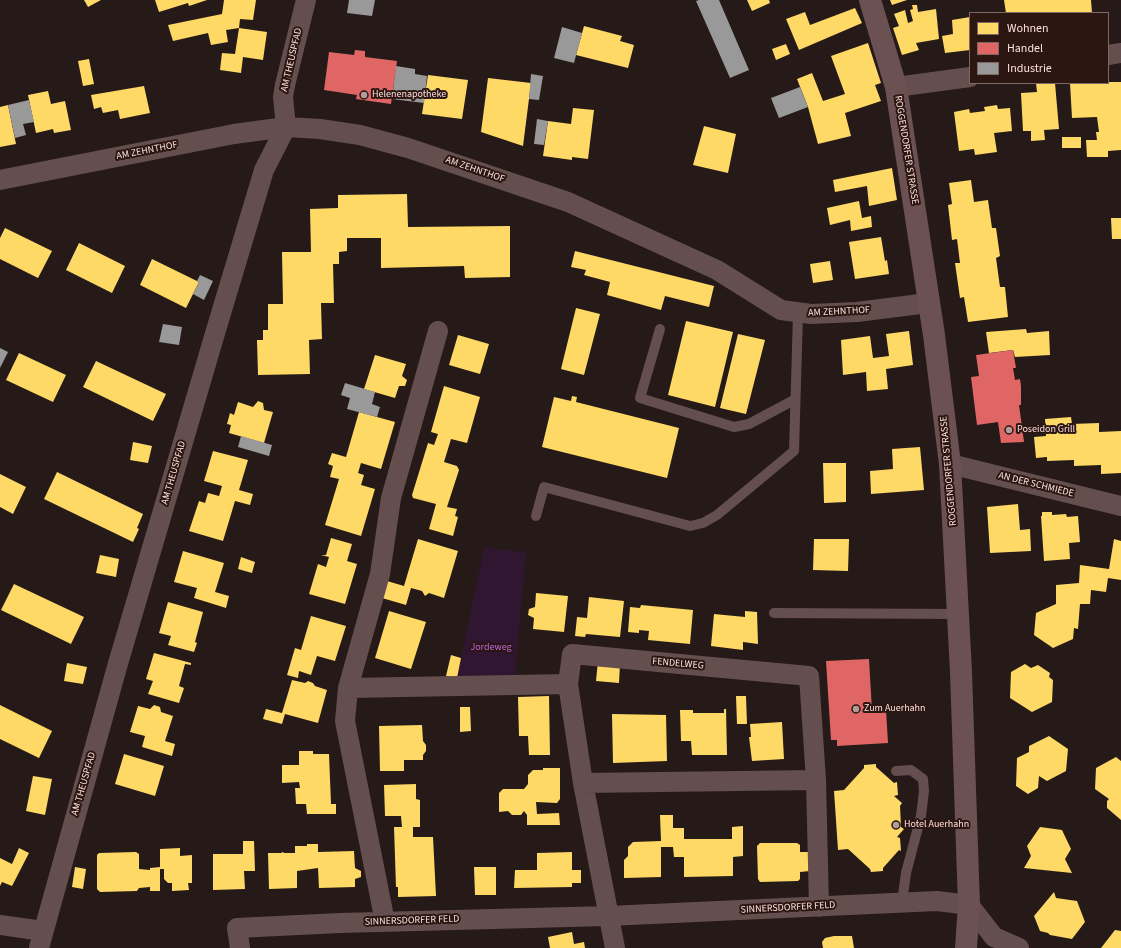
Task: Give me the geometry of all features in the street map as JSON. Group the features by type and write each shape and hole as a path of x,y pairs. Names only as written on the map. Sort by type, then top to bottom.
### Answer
{"main road":[{"name":"ROGGENDORFER STRASSE","path":"870,0 896,87 909,164 950,464 959,614 969,905 966,948"}],"street":[{"name":"AM THEUSPFAD","path":"41,939 115,674 264,170 286,127 283,97 306,0"},
{"path":"1109,55 1121,53"},
{"path":"896,87 969,77"},
{"name":"AM ZEHNTHOF","path":"0,180 234,134 286,127 320,129 378,139 482,172 568,202 682,253 727,276 772,306 781,310 798,314 857,312 928,303"},
{"path":"385,922 345,721 348,688 380,574 391,498 438,331"},
{"name":"AN DER SCHMIEDE","path":"950,464 1121,506"},
{"name":"FENDELWEG","path":"608,916 583,783 568,684 572,654 809,676 816,780 819,907"},
{"path":"348,688 568,684"},
{"path":"583,783 816,780"},
{"name":"SINNERSDORFER FELD","path":"240,948 237,928 385,922 608,916 937,901 969,905"},
{"path":"969,905 994,937 1019,948"},
{"path":"608,916 615,948"},
{"path":"0,925 41,939"}],"lane":[{"path":"536,516 544,487 690,526 703,523 717,516 794,451 794,400 798,314"},
{"path":"660,329 640,398 734,428 749,424 794,400"},
{"path":"774,613 959,614"},
{"path":"896,771 911,770 923,779 924,791 921,816 906,873 902,903"}],"green space":[{"name":"Jordeweg","path":"484,548 526,552 515,677 457,678"}],"building: Wohnen":[{"path":"84,0 101,0 88,7"},
{"path":"155,0 207,0 189,6 188,3 159,12"},
{"path":"224,0 256,0 253,20 240,19 239,28 226,30 228,42 211,45 208,33 173,41 168,25 222,14"},
{"path":"747,0 769,0 770,3 752,11"},
{"path":"890,0 907,0 892,5"},
{"path":"1004,0 1091,0 1092,12 1006,12"},
{"path":"912,5 917,5 918,12 936,9 939,39 916,43 919,50 902,55 893,28 899,26 894,14 905,10 908,23 913,21 910,10 913,9"},
{"path":"855,8 862,23 799,50 786,19 805,12 810,25"},
{"path":"969,17 969,50 945,53 942,36 953,34 952,20"},
{"path":"584,26 622,36 620,41 634,45 628,68 576,55"},
{"path":"239,28 267,32 263,60 243,57 241,73 220,70 222,53 235,54"},
{"path":"868,43 881,83 875,85 881,101 845,113 851,136 818,144 808,107 797,79 812,73 823,101 845,94 831,56"},
{"path":"786,44 790,54 776,60 772,49"},
{"path":"89,59 94,84 83,86 78,61"},
{"path":"428,75 468,80 462,119 422,114"},
{"path":"488,78 531,83 523,146 481,132"},
{"path":"1109,82 1121,82 1121,150 1108,151 1108,157 1087,157 1086,140 1097,140 1096,132 1099,132 1097,117 1072,118 1070,84 1109,84"},
{"path":"1036,84 1055,84 1059,129 1044,130 1045,140 1031,141 1031,131 1023,131 1021,93 1037,92"},
{"path":"144,86 150,113 120,119 118,110 103,113 101,107 94,109 91,95"},
{"path":"48,91 51,104 65,101 71,130 54,133 53,129 36,133 28,95"},
{"path":"8,105 16,144 0,147 0,107"},
{"path":"997,105 998,109 1010,108 1012,131 994,133 997,152 975,155 974,149 959,151 954,112 969,109 970,113 985,111 984,107"},
{"path":"573,108 594,110 588,159 572,157 572,160 543,156 548,121 571,124"},
{"path":"704,126 736,134 728,173 693,165"},
{"path":"1062,137 1081,137 1081,148 1062,148"},
{"path":"892,168 897,200 869,206 867,186 835,192 833,180"},
{"path":"971,180 974,202 988,200 992,228 996,228 1000,256 996,258 1000,287 1005,287 1008,317 968,322 964,297 960,298 955,263 960,263 957,239 952,240 948,205 952,204 949,183"},
{"path":"407,194 408,227 510,226 510,277 465,278 464,266 381,268 381,238 347,238 347,251 339,252 339,264 333,264 334,303 321,303 322,339 309,340 310,374 258,375 257,340 263,340 263,330 268,330 268,304 283,304 282,252 311,252 310,209 338,208 338,195"},
{"path":"859,201 862,218 871,216 872,227 851,231 850,220 830,225 827,208"},
{"path":"1111,218 1121,218 1121,239 1112,239"},
{"path":"5,228 52,251 38,278 0,259 0,238"},
{"path":"881,237 889,274 855,279 849,242"},
{"path":"79,243 125,266 112,293 66,270"},
{"path":"575,251 714,286 709,307 665,296 661,310 607,295 610,282 584,275 586,270 571,267"},
{"path":"152,259 199,282 186,308 140,285"},
{"path":"830,261 833,280 813,283 810,264"},
{"path":"576,308 600,314 584,375 561,369"},
{"path":"686,321 733,332 715,407 668,395"},
{"path":"1026,329 1027,333 1049,331 1050,355 1015,357 1013,350 989,353 986,332"},
{"path":"909,331 913,365 886,369 888,389 867,391 866,372 843,375 841,340 870,336 873,358 889,356 886,334"},
{"path":"738,334 765,340 746,414 720,408"},
{"path":"458,335 489,344 480,374 449,365"},
{"path":"19,353 66,375 53,402 6,380"},
{"path":"375,355 406,364 402,376 407,380 405,386 399,386 395,398 364,389"},
{"path":"96,361 166,394 153,421 83,387"},
{"path":"444,386 480,397 467,443 451,439 444,462 457,466 459,470 447,507 457,509 455,516 458,517 453,536 429,529 436,504 413,498 412,495 428,443 434,445 438,434 431,432"},
{"path":"572,396 577,397 576,402 679,428 667,478 542,447 554,397 571,401"},
{"path":"258,401 263,403 264,410 273,412 264,443 229,433 231,425 227,424 230,413 234,415 238,402 253,407"},
{"path":"359,412 395,422 381,469 361,463 358,473 364,475 361,485 375,489 361,536 325,525 339,479 330,477 333,466 328,464 332,453 346,457"},
{"path":"1071,417 1072,424 1099,423 1099,432 1121,431 1121,473 1101,474 1101,465 1074,466 1074,460 1047,461 1047,457 1036,458 1034,437 1046,436 1045,419"},
{"path":"133,442 152,446 148,463 130,460"},
{"path":"920,447 924,490 871,494 870,471 893,469 892,449"},
{"path":"213,451 248,460 239,490 253,494 250,505 235,501 223,541 189,531 199,501 205,503 208,493 219,496 222,486 204,481"},
{"path":"823,463 846,463 846,502 824,503"},
{"path":"57,472 143,514 137,528 139,529 133,542 44,499"},
{"path":"0,474 26,487 13,514 0,507"},
{"path":"1018,504 1020,530 1030,529 1031,551 990,553 987,507"},
{"path":"1042,512 1052,512 1052,515 1066,514 1067,517 1078,516 1080,542 1069,543 1070,559 1044,561"},
{"path":"331,538 352,544 347,561 357,564 345,604 309,594 318,564 326,567 329,557 321,555 326,555"},
{"path":"418,539 458,551 444,598 429,593 425,596 422,591 411,588 406,605 382,598 387,581 404,586"},
{"path":"814,539 849,539 848,571 813,570"},
{"path":"1114,539 1121,541 1121,580 1108,578 1106,592 1091,590 1090,604 1080,604 1078,629 1074,628 1073,639 1053,648 1034,635 1036,613 1056,604 1056,585 1079,583 1080,565 1109,569"},
{"path":"183,551 224,563 215,592 229,596 226,608 194,598 197,588 174,582"},
{"path":"100,555 119,559 116,577 96,573"},
{"path":"241,557 255,562 252,573 238,569"},
{"path":"14,584 84,617 71,644 1,610"},
{"path":"536,593 568,596 564,632 533,629 534,618 528,615 529,609 535,607"},
{"path":"589,597 624,601 620,637 586,634 585,637 575,636 577,617 587,618"},
{"path":"168,602 203,612 195,642 197,643 194,652 168,645 171,636 159,633"},
{"path":"641,605 693,610 690,644 648,640 649,631 639,630 639,633 628,632 630,607 640,608"},
{"path":"389,611 426,622 411,669 375,658"},
{"path":"745,611 757,612 758,644 743,642 743,650 711,646 714,614 745,617"},
{"path":"311,616 346,626 335,661 317,656 311,675 299,671 298,678 287,675 295,648 301,650"},
{"path":"154,653 191,663 191,665 185,664 179,686 184,688 179,703 148,694 153,681 146,679"},
{"path":"451,655 461,658 457,678 446,676"},
{"path":"598,661 620,664 619,683 596,681"},
{"path":"67,663 87,667 83,684 64,681"},
{"path":"1025,664 1031,668 1038,665 1050,673 1049,677 1053,680 1052,702 1032,712 1010,698 1011,672"},
{"path":"292,680 305,683 308,681 313,683 315,686 327,690 318,723 285,714 282,724 263,719 266,709 282,713"},
{"path":"549,696 550,755 529,755 528,736 519,736 518,697"},
{"path":"736,696 746,696 747,724 737,724"},
{"path":"0,705 52,731 39,758 0,739"},
{"path":"154,705 160,707 161,712 173,716 165,741 175,744 172,756 142,747 145,736 130,732 138,706 150,709"},
{"path":"460,707 470,707 471,731 460,732"},
{"path":"724,709 726,709 727,755 692,755 691,741 681,741 680,710 693,710 693,713 724,713"},
{"path":"612,714 666,715 667,761 613,763"},
{"path":"782,722 784,759 752,761 749,737 751,737 750,724"},
{"path":"422,725 423,741 426,745 423,760 404,760 404,771 380,771 379,726"},
{"path":"1049,736 1068,749 1066,771 1047,781 1039,776 1038,788 1028,794 1016,786 1017,758 1029,752 1029,746"},
{"path":"299,751 313,751 313,754 329,754 331,804 336,804 336,814 307,814 306,804 296,804 295,788 300,788 299,782 282,783 282,765 299,765"},
{"path":"124,754 164,766 155,796 115,784"},
{"path":"1116,757 1121,761 1121,820 1107,808 1107,801 1109,799 1095,789 1096,768"},
{"path":"876,764 876,767 894,783 897,782 898,795 894,796 902,803 900,806 901,827 904,829 897,837 900,838 901,851 899,850 883,868 883,871 871,872 870,869 848,849 838,850 834,791 844,790 864,768 864,765"},
{"path":"543,768 560,768 560,799 557,803 536,802 537,814 559,813 560,825 527,825 527,815 524,811 521,815 512,815 508,811 499,812 499,793 503,789 524,789 528,784 528,775 533,770 543,770"},
{"path":"33,776 52,779 45,815 26,811"},
{"path":"416,784 416,799 420,800 420,827 413,827 413,837 433,837 436,896 398,897 398,887 396,887 394,827 402,827 401,816 385,816 384,785"},
{"path":"660,815 673,815 673,828 684,828 684,839 732,839 732,827 743,826 743,856 733,857 733,876 684,877 684,857 674,857 673,847 661,847 661,877 624,878 624,860 628,856 628,847 633,842 661,841"},
{"path":"1040,827 1062,830 1071,849 1065,859 1072,873 1024,868 1031,856 1027,846"},
{"path":"243,841 254,841 255,871 244,871 245,889 213,890 213,854 243,854"},
{"path":"760,843 797,843 800,845 800,852 810,852 810,871 800,872 800,879 798,881 760,882 758,879 757,846"},
{"path":"307,844 318,844 318,852 354,851 355,868 361,871 361,877 355,879 355,887 319,888 318,868 297,871 297,888 269,889 268,853 295,853 295,846 307,846"},
{"path":"19,848 29,853 12,886 2,882 0,886 0,858 12,864"},
{"path":"180,848 180,856 192,855 192,883 188,883 189,890 172,891 172,883 168,883 164,879 164,869 160,869 160,849"},
{"path":"136,852 139,854 139,869 150,870 150,868 160,867 160,891 150,891 150,887 139,888 137,891 100,892 97,889 97,855 99,853"},
{"path":"572,852 572,870 581,870 581,883 572,883 572,887 514,888 515,870 537,870 537,853"},
{"path":"75,867 86,869 83,889 72,887"},
{"path":"474,867 496,867 496,895 475,895"},
{"path":"1054,892 1056,898 1077,901 1085,922 1072,939 1050,935 1040,931 1034,916"},
{"path":"1115,930 1121,931 1121,948 1101,948"},
{"path":"572,932 574,944 584,942 585,948 550,948 548,937"},
{"path":"834,936 852,936 854,948 823,948 822,942 825,938"}],"building: Handel":[{"path":"355,50 365,51 365,57 397,61 391,104 356,99 357,95 324,90 329,52 354,55"},
{"path":"1013,350 1016,368 1013,368 1015,380 1020,379 1021,386 1021,405 1019,405 1024,442 1001,443 998,422 977,425 971,377 979,376 976,355"},
{"path":"869,659 872,711 886,710 888,743 837,746 837,740 831,740 826,661"}],"building: Industrie":[{"path":"349,0 375,0 372,16 347,13"},
{"path":"719,0 749,70 730,78 696,1"},
{"path":"562,27 582,33 574,63 554,58"},
{"path":"396,66 415,69 415,74 427,76 424,103 392,99"},
{"path":"531,74 543,76 539,100 529,99"},
{"path":"800,87 808,107 779,118 771,98"},
{"path":"29,100 34,122 23,124 26,135 15,138 8,105"},
{"path":"537,119 548,121 544,145 534,144"},
{"path":"200,275 213,281 204,300 193,294 199,282 197,281"},
{"path":"163,324 182,327 179,345 159,342"},
{"path":"0,348 8,352 0,368"},
{"path":"345,383 375,392 372,404 380,407 377,417 347,409 350,398 341,395"},
{"path":"241,436 272,445 269,456 238,447"}],"place":[{"name":"Helenenapotheke","path":"364,95"},
{"name":"Poseidon Grill","path":"1009,430"},
{"name":"Zum Auerhahn","path":"856,709"},
{"name":"Hotel Auerhahn","path":"896,825"}]}
